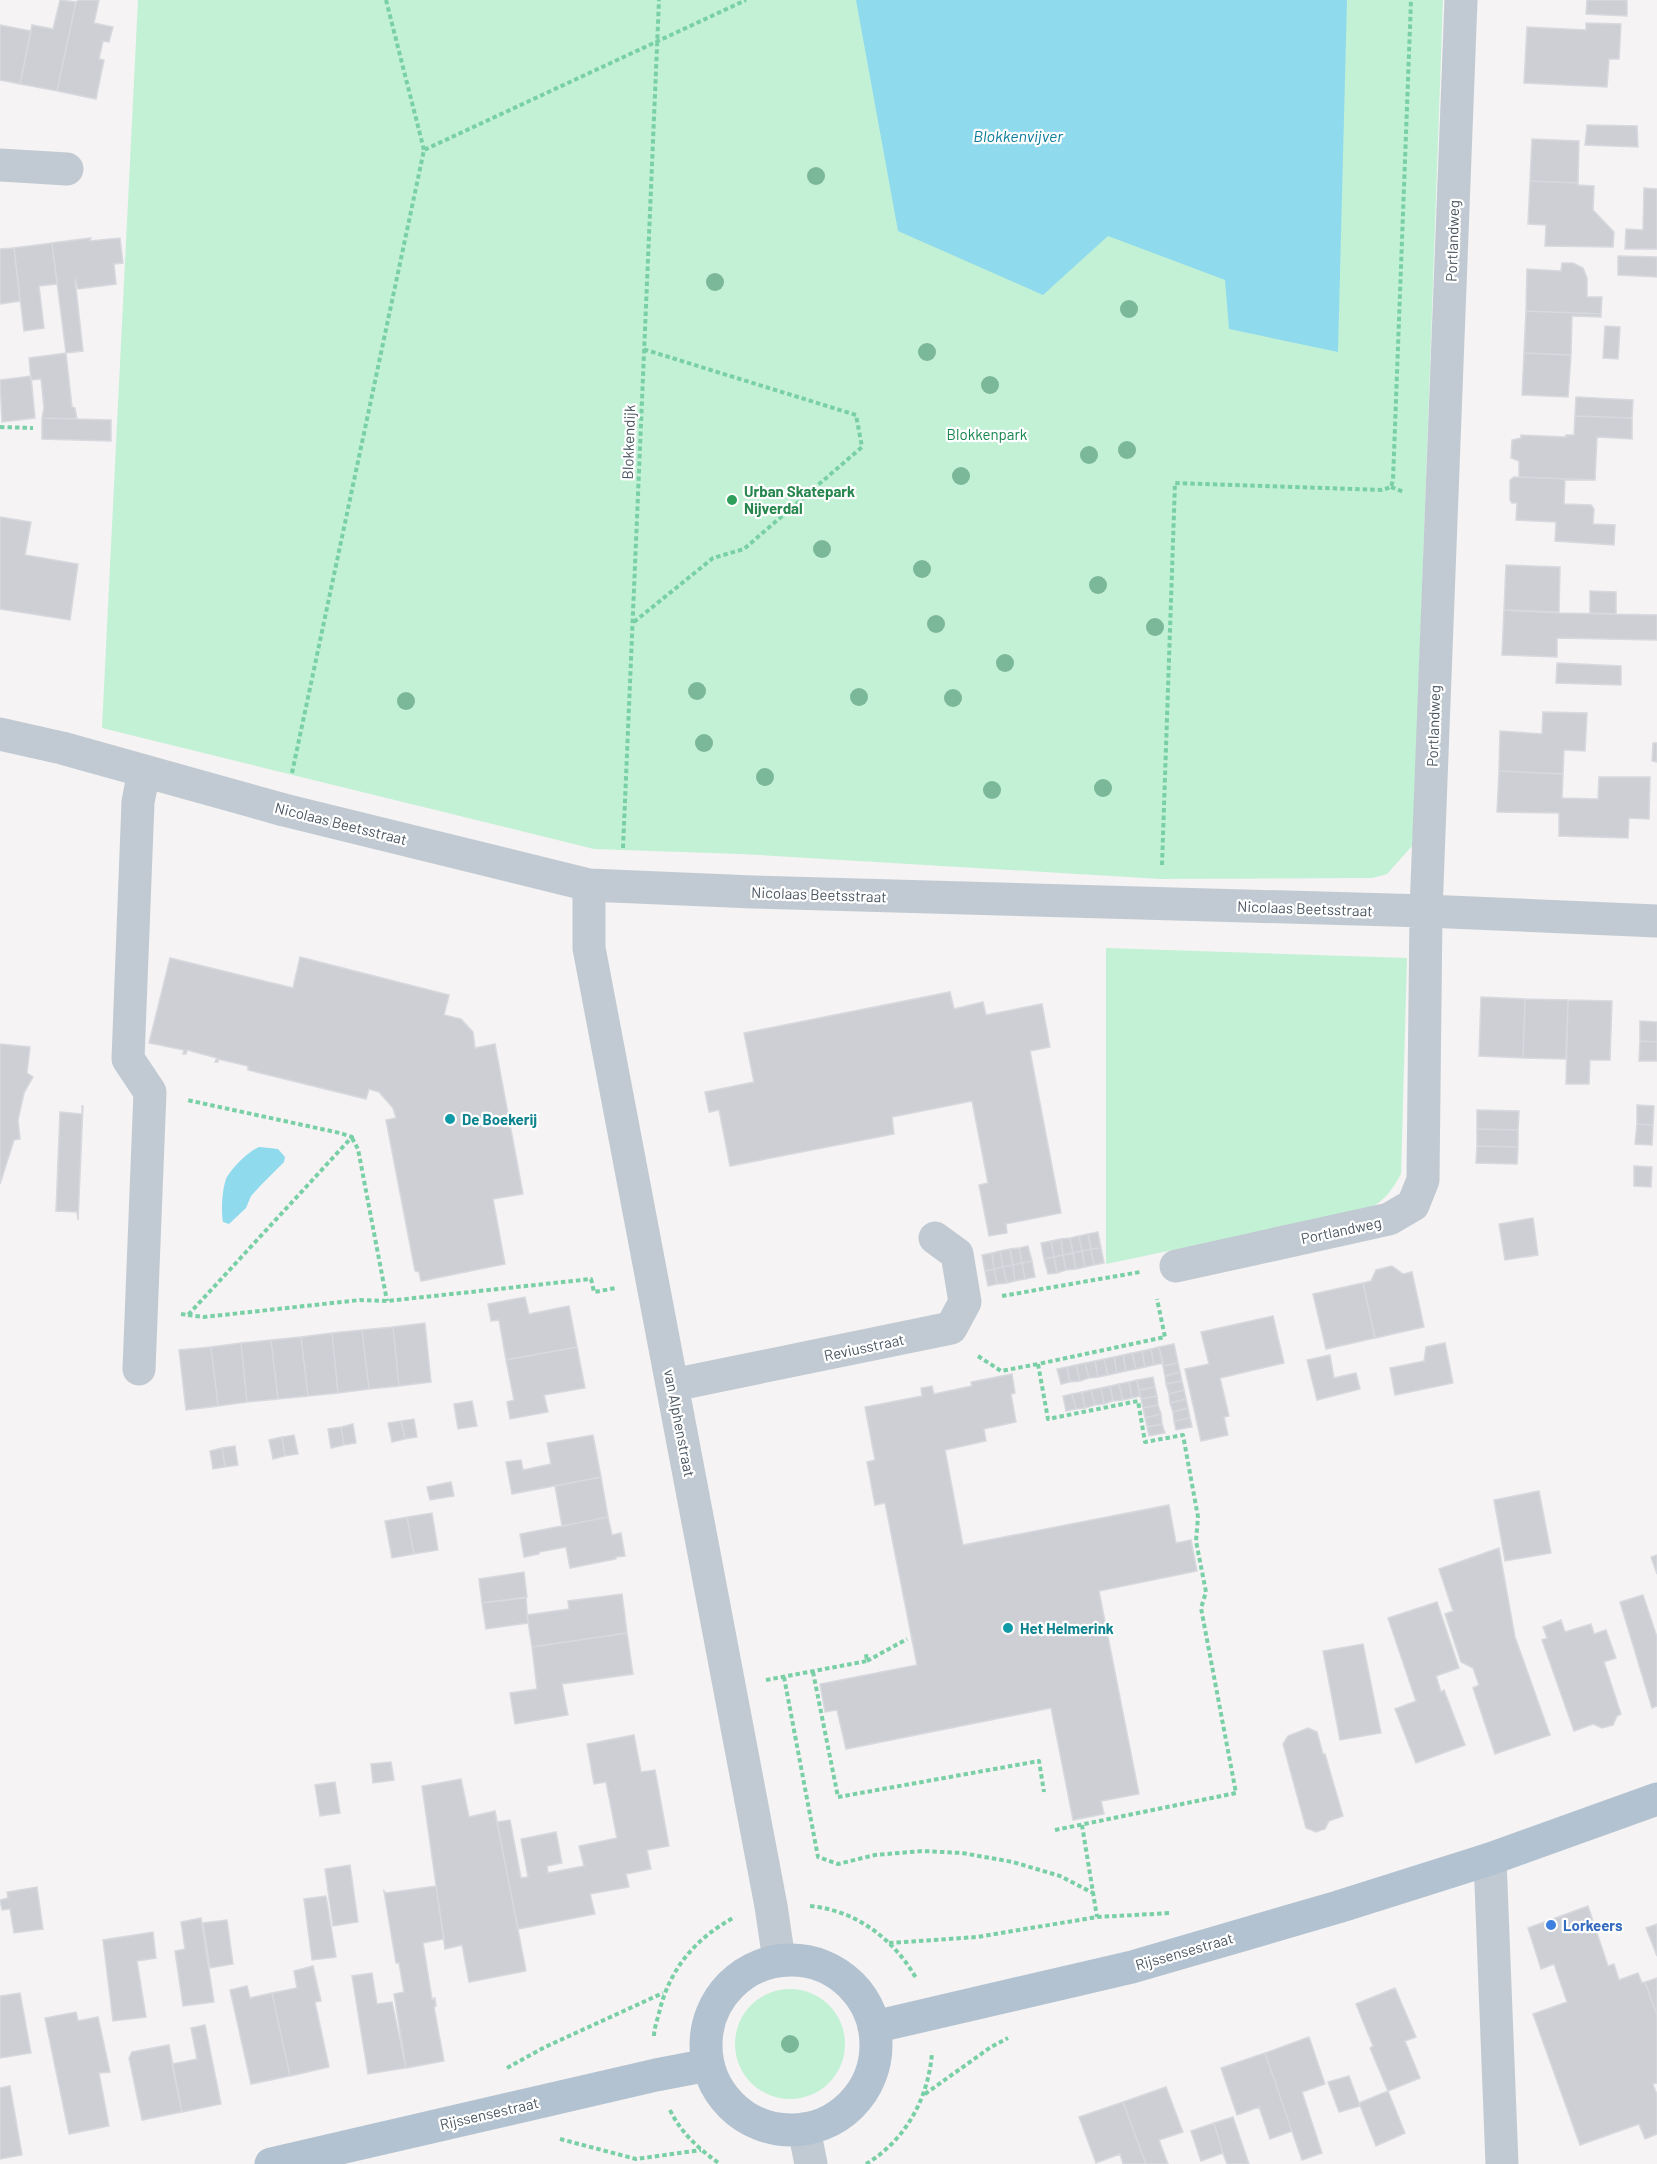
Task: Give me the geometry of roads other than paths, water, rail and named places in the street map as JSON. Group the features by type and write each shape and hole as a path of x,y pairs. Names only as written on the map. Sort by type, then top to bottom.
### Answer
{"main road":[{"name":"Rijssensestraat","path":"874,2027 1132,1967 1490,1859 1657,1799"},
{"path":"779,1960 802,1960 826,1967 845,1979 861,1996 874,2027 876,2046 874,2062 869,2078 854,2102 835,2118 804,2129 781,2130 756,2123 735,2109 719,2091 708,2065 706,2034 715,2006 733,1983 753,1969 779,1960"},
{"name":"Rijssensestraat","path":"271,2164 656,2074 708,2065"}],"street":[{"name":"Portlandweg","path":"1163,1268 1389,1219 1413,1205 1423,1180 1426,911 1461,0"},
{"path":"0,165 67,169"},
{"name":"Nicolaas Beetsstraat","path":"0,734 62,748 284,810 589,885 753,892 1426,911 1657,921"},
{"path":"139,1369 150,1092 128,1059 138,802 144,771"},
{"name":"van Alphenstraat","path":"589,885 589,948 771,1905 779,1960"},
{"name":"Reviusstraat","path":"673,1385 958,1315 957,1254 935,1238"},
{"path":"1490,1859 1502,2164"},
{"path":"804,2129 811,2164"}],"water":[{"name":"Blokkenvijver","path":"856,0 1347,0 1338,352 1229,329 1225,280 1108,236 1043,295 898,231"},
{"path":"260,1147 278,1149 285,1157 284,1162 251,1196 246,1208 229,1224 223,1222 222,1200 226,1179 241,1160"}],"place":[{"name":"Urban Skatepark Nijverdal","path":"732,500"},
{"name":"De Boekerij","path":"450,1119"},
{"name":"Het Helmerink","path":"1008,1628"},
{"name":"Lorkeers","path":"1551,1925"}],"park label":[{"name":"Blokkenpark","path":"987,434"}]}
